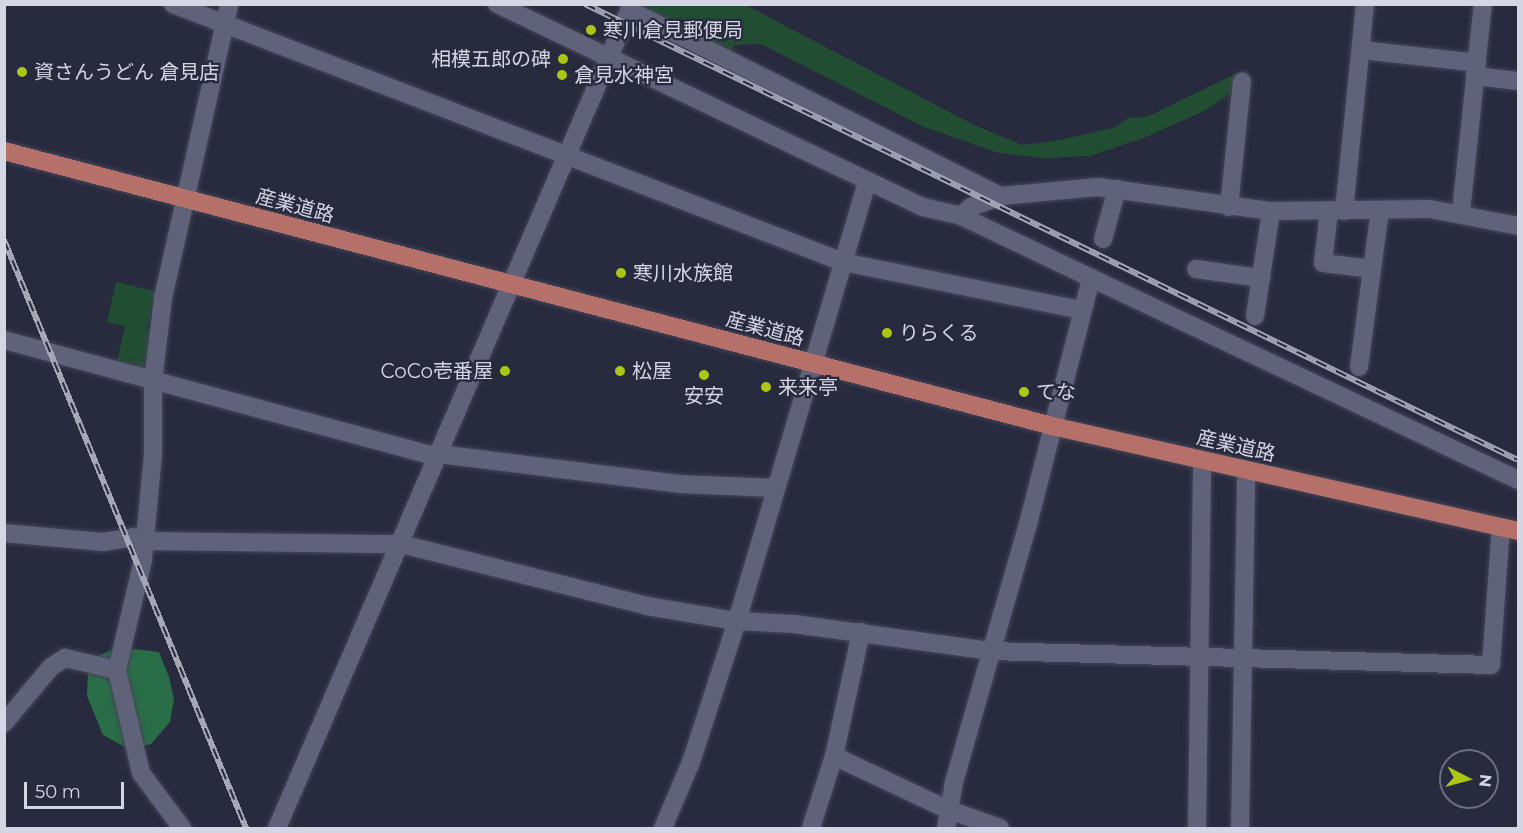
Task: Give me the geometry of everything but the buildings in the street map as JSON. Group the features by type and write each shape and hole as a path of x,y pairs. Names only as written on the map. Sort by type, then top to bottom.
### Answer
{"main road":[{"name":"産業道路","path":"4,151 186,201 1052,426 1246,472 1510,529"}],"street":[{"path":"173,4 843,262 1082,310"},
{"path":"182,828 141,773 117,670 144,541 153,454 153,382 163,298 229,4"},
{"path":"497,4 923,207 961,216 1513,478"},
{"path":"1365,4 1362,50 1337,211 1323,263 1372,269"},
{"path":"1461,212 1483,4"},
{"path":"277,828 513,286 630,7 1001,196"},
{"path":"1362,50 1476,69 1518,81"},
{"path":"1229,207 1242,82"},
{"path":"663,828 691,762 737,621 867,181"},
{"path":"1103,239 1117,189"},
{"path":"961,216 971,207 1001,196 1117,189 1229,207 1271,211 1461,212 1518,226"},
{"path":"1359,367 1380,210"},
{"path":"1255,316 1271,211"},
{"path":"1196,269 1261,278"},
{"path":"946,828 990,651 1091,278"},
{"path":"4,340 153,382 438,455 679,484 776,488"},
{"path":"1197,828 1202,461"},
{"path":"1240,828 1246,472"},
{"path":"4,533 103,542 133,537 144,541 401,544 647,606 737,621 861,632 990,651 1491,665 1510,529"},
{"path":"811,828 834,756 861,632"},
{"path":"4,723 51,667 65,658 117,670"},
{"path":"834,756 949,810 1000,828"}],"green space":[{"path":"644,4 746,5 974,125 1023,145 1061,140 1116,127 1128,118 1147,117 1241,71 1248,73 1251,79 1208,109 1146,137 1090,156 1044,158 999,153 924,127 761,44 734,45 730,55 642,8"},
{"path":"116,282 155,291 147,329 153,331 144,368 117,362 125,326 107,322"},
{"path":"118,647 159,652 169,677 174,699 170,722 151,744 129,749 103,735 87,696 88,672 98,656"}],"railway":[{"path":"585,4 1518,460"},
{"path":"4,240 246,828"}],"place":[{"name":"寒川倉見郵便局","path":"591,30"},
{"name":"相模五郎の碑","path":"563,59"},
{"name":"資さんうどん 倉見店","path":"22,72"},
{"name":"倉見水神宮","path":"562,75"},
{"name":"寒川水族館","path":"621,273"},
{"name":"りらくる","path":"887,333"},
{"name":"CoCo壱番屋","path":"505,371"},
{"name":"松屋","path":"620,371"},
{"name":"安安","path":"704,375"},
{"name":"来来亭","path":"766,387"},
{"name":"てな","path":"1024,392"}]}
